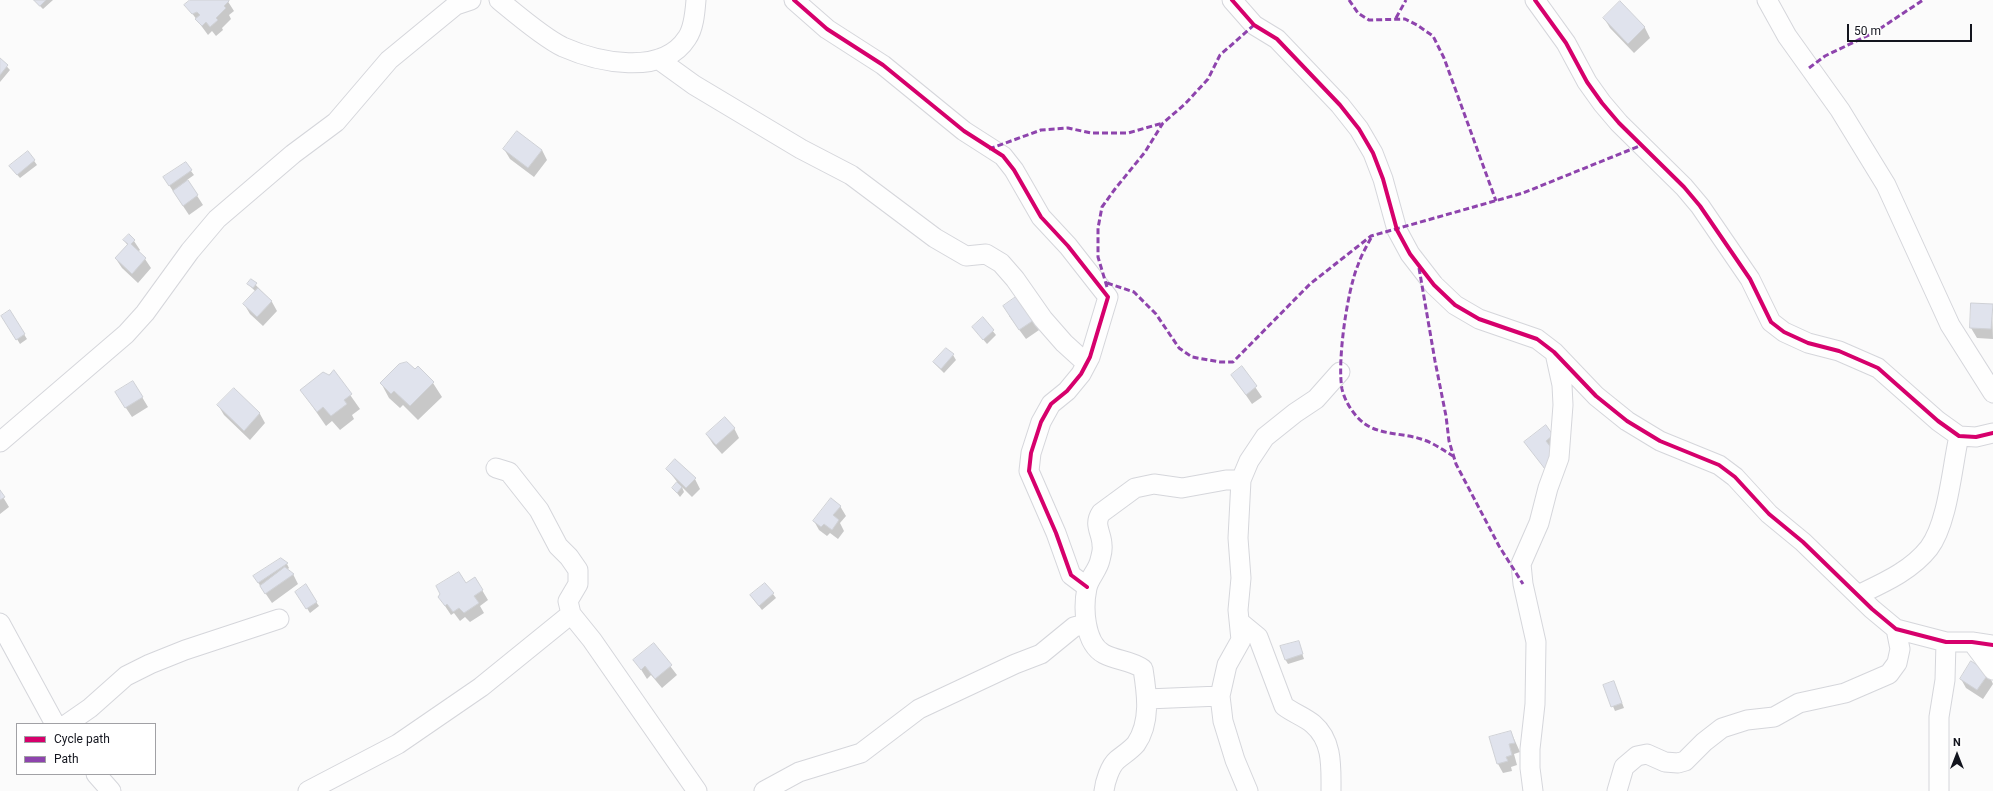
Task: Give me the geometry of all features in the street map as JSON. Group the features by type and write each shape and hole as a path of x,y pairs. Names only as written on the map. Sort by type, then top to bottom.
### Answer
{"street":[{"path":"0,442 126,334 145,313 190,251 217,219 282,163 336,122 389,60 456,5 471,0"},
{"path":"499,0 562,46 610,62 643,63 672,54 687,38 694,16 696,0"},
{"path":"794,0 827,29 883,65 964,131 1003,156 1014,170 1041,216 1068,246 1108,297 1086,363 1067,391 1051,404 1041,422 1031,453 1029,471 1056,533 1071,575 1087,587"},
{"path":"1232,0 1254,25 1277,39 1340,105 1359,129 1372,153 1383,179 1397,230 1410,254 1434,285 1455,305 1479,319 1537,339 1554,352 1596,396 1627,421 1660,441 1719,465 1735,477 1769,514 1803,542 1896,629 1946,642 1972,642 1993,645"},
{"path":"1535,0 1566,43 1587,82 1602,103 1619,123 1684,187 1700,206 1750,279 1771,322 1784,332 1808,343 1839,351 1878,368 1938,421 1958,436 1976,437 1993,433"},
{"path":"1767,0 1787,36 1844,116 1886,185 1950,326 1993,393"},
{"path":"658,58 694,85 800,149 851,175 935,238 966,256 986,254 1001,263 1015,279 1043,319 1064,343 1086,363"},
{"path":"1533,791 1530,768 1530,749 1535,704 1536,642 1523,584 1521,564 1539,523 1548,488 1559,458 1563,405 1562,385 1554,352"},
{"path":"1248,791 1235,760 1223,721 1220,696 1228,665 1241,640 1241,623 1238,610 1241,578 1238,538 1242,480 1249,461 1265,437 1295,413 1316,399 1340,372"},
{"path":"1858,595 1898,574 1915,562 1930,547 1940,527 1946,504 1958,436"},
{"path":"496,468 509,472 539,510 558,546 569,557 578,570 578,584 568,601 571,614 592,640 697,791"},
{"path":"1104,791 1105,784 1115,762 1135,745 1144,728 1148,707 1143,669 1135,663 1103,654 1093,644 1085,624 1087,587 1099,564 1102,545 1098,533 1097,519 1100,513 1135,488 1154,484 1182,488 1226,480 1242,480"},
{"path":"308,791 398,744 481,687 571,614"},
{"path":"68,723 90,708 126,676 150,664 185,650 279,619"},
{"path":"0,623 53,723"},
{"path":"1241,623 1258,637 1284,706 1292,713 1313,723 1322,734 1330,752 1331,791"},
{"path":"764,791 799,772 861,753 919,709 1015,664 1041,654 1074,627 1085,624"},
{"path":"1617,791 1624,767 1637,756 1647,754 1665,762 1678,763 1685,761 1704,742 1722,728 1747,720 1774,717 1799,703 1845,693 1889,674 1897,663 1900,649 1896,629"},
{"path":"1939,791 1939,716 1945,680 1946,642"},
{"path":"1972,642 1993,670"},
{"path":"1147,699 1220,696"},
{"path":"97,775 111,791"}],"building":[{"path":"34,0 46,0 40,6"},
{"path":"190,0 229,1 224,6 226,8 216,18 218,20 210,27 206,22 202,26 195,19 200,15 197,12 192,14 184,5"},
{"path":"1620,1 1645,27 1628,44 1603,18"},
{"path":"0,58 8,65 0,75"},
{"path":"517,131 542,150 528,168 503,149"},
{"path":"28,151 35,160 17,175 9,166"},
{"path":"186,162 192,170 169,186 163,177"},
{"path":"188,180 198,195 183,206 173,191"},
{"path":"129,234 135,240 131,244 146,258 132,274 115,258 128,244 123,240"},
{"path":"251,279 257,283 253,288 247,284"},
{"path":"258,288 272,301 257,317 243,304"},
{"path":"1020,294 1037,318 1019,330 1003,306"},
{"path":"1971,303 1993,304 1991,329 1970,328"},
{"path":"10,310 25,334 16,340 1,316"},
{"path":"983,317 994,330 983,340 972,327"},
{"path":"946,348 954,354 941,369 933,362"},
{"path":"407,362 415,369 418,366 434,382 410,406 394,391 391,394 380,383 399,364"},
{"path":"1242,366 1257,386 1246,395 1231,375"},
{"path":"334,370 352,394 344,400 347,404 331,416 323,407 317,412 300,390 323,372 329,375"},
{"path":"133,381 143,397 125,408 115,392"},
{"path":"234,388 260,413 244,431 217,405"},
{"path":"725,417 735,428 716,445 706,434"},
{"path":"1546,425 1553,435 1546,441 1559,458 1545,469 1524,442"},
{"path":"675,459 696,478 686,488 666,469"},
{"path":"677,482 682,487 677,493 672,488"},
{"path":"0,490 5,497 0,500"},
{"path":"831,498 841,506 833,515 839,520 832,530 824,524 821,527 813,521"},
{"path":"281,558 288,563 258,583 253,576"},
{"path":"285,567 294,574 265,594 260,586"},
{"path":"459,572 466,583 475,577 483,590 474,596 479,603 464,613 459,608 453,612 447,604 445,606 438,597 440,594 436,586"},
{"path":"765,583 774,593 759,606 750,595"},
{"path":"306,584 317,602 306,609 295,592"},
{"path":"1299,641 1303,654 1285,660 1280,646"},
{"path":"654,643 672,665 655,679 645,666 641,670 633,660"},
{"path":"1971,661 1989,673 1977,690 1960,679"},
{"path":"1614,681 1622,703 1611,707 1603,685"},
{"path":"1511,731 1515,743 1509,744 1512,755 1506,757 1508,761 1497,764 1489,737"}],"marked path":[{"path":"1349,0 1358,13 1369,20 1405,19 1433,36 1444,58 1496,201"},
{"path":"1396,18 1406,0"},
{"path":"1809,68 1825,56 1875,32 1923,0"},
{"path":"1107,287 1098,257 1098,228 1102,207 1145,152 1163,123 1185,104 1208,79 1220,55 1254,25"},
{"path":"989,149 1041,130 1068,128 1091,133 1128,133 1163,123"},
{"path":"1107,283 1134,292 1156,314 1179,348 1192,357 1220,362 1233,362 1310,284 1371,236 1523,193 1642,145"},
{"path":"1371,238 1361,258 1350,292 1342,345 1341,377 1343,394 1354,413 1361,421 1371,428 1425,440 1453,456"},
{"path":"1419,268 1446,416 1449,441 1456,464 1499,546 1523,584"}],"cycle path":[{"path":"794,0 827,29 883,65 964,131 1003,156 1014,170 1041,217 1068,246 1108,297 1090,357 1081,374 1067,391 1051,404 1041,422 1031,453 1029,471 1056,533 1071,575 1087,587"},
{"path":"1232,0 1254,25 1277,39 1340,105 1359,129 1373,153 1383,179 1397,230 1410,254 1434,285 1455,305 1479,319 1537,339 1554,352 1596,396 1627,421 1660,441 1719,465 1735,477 1769,514 1803,542 1872,609 1896,629 1946,642 1972,642 1993,645"},
{"path":"1535,0 1566,43 1587,82 1602,103 1619,123 1684,187 1700,206 1750,279 1771,322 1784,332 1808,343 1839,351 1878,368 1938,421 1959,436 1976,437 1993,433"}]}
